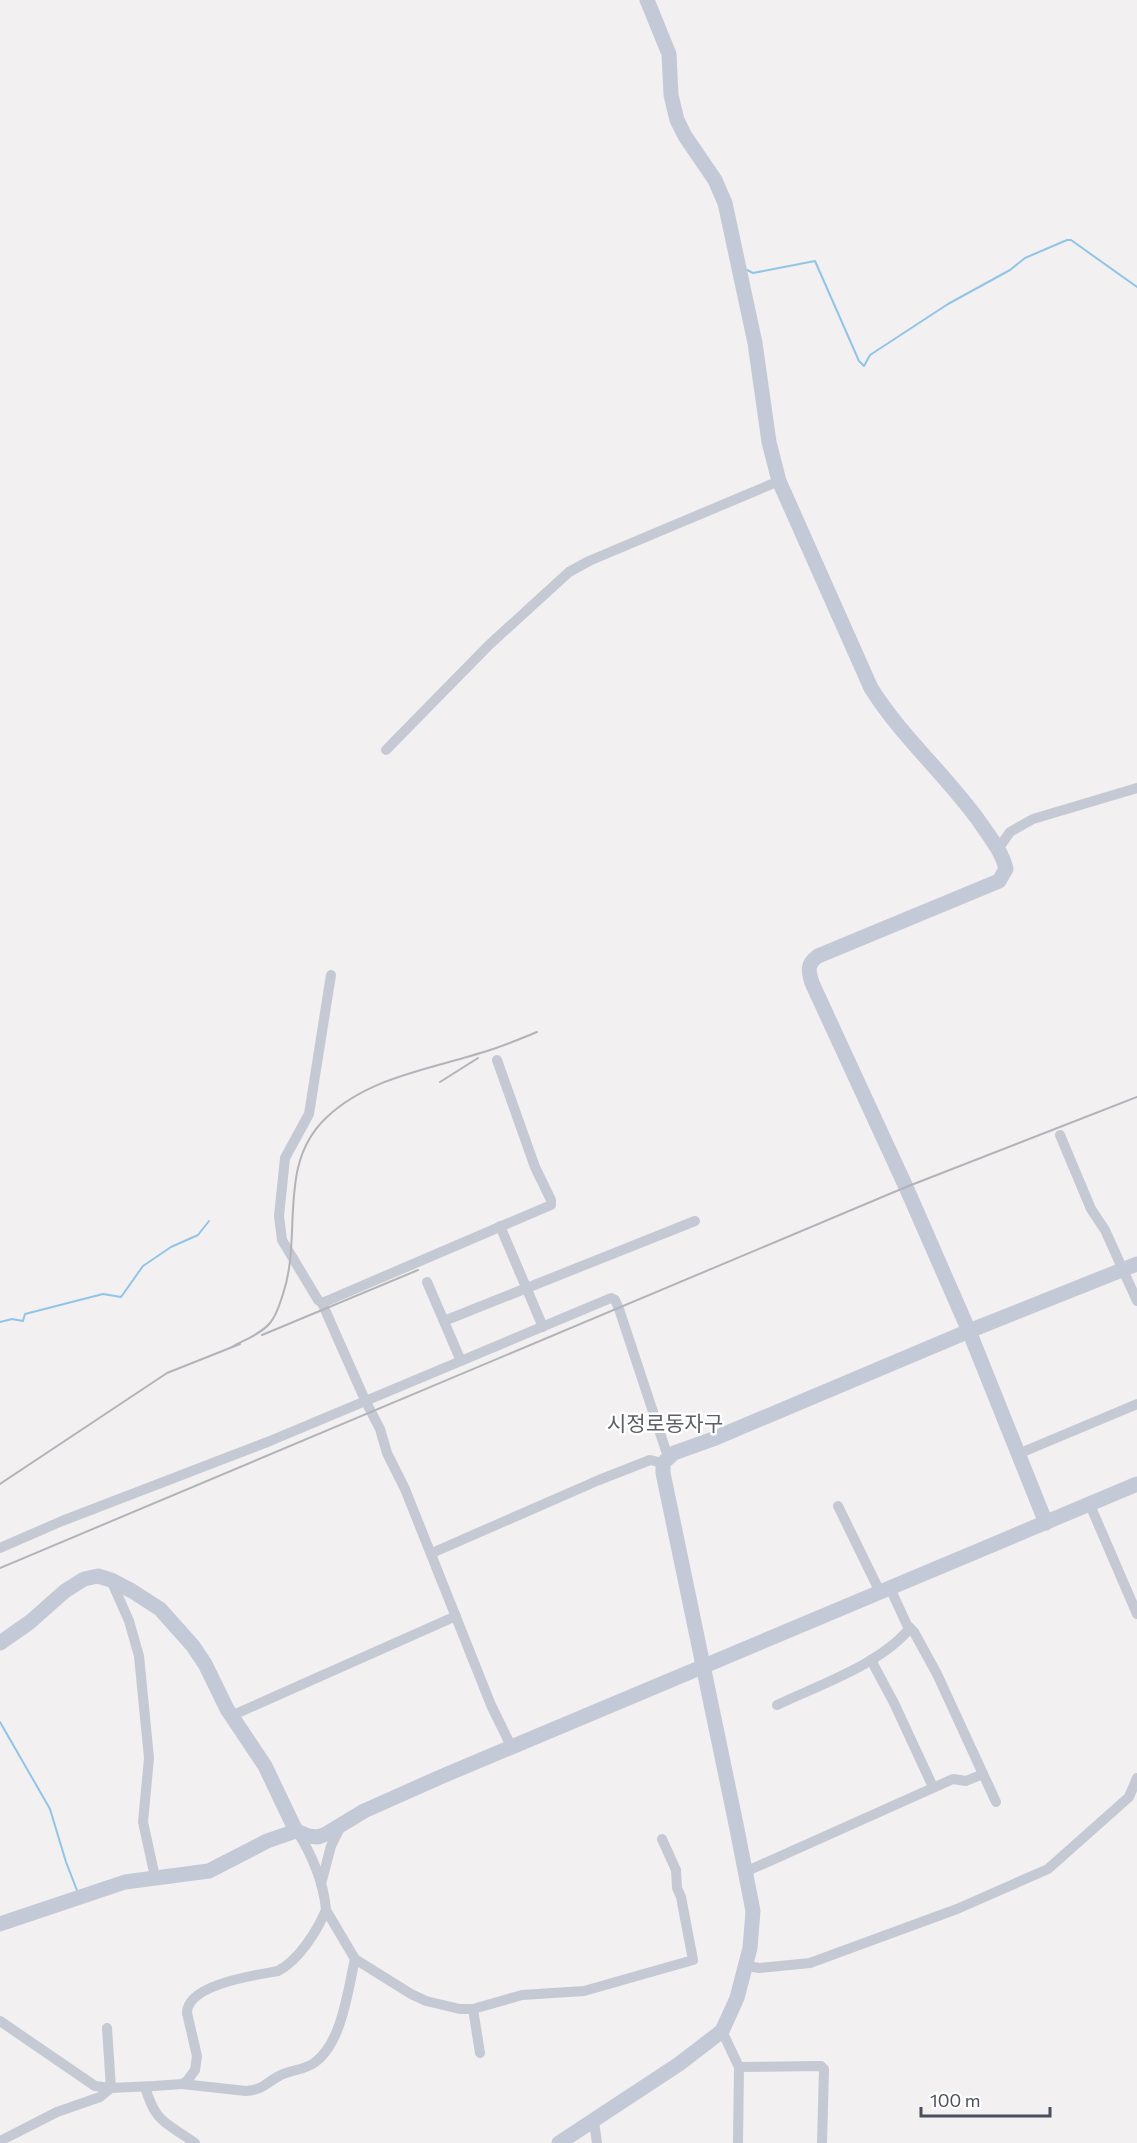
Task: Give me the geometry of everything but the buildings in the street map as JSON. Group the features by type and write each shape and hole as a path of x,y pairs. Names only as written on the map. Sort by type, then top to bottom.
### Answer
{"street":[{"path":"647,0 669,54 670,95 677,120 685,136 716,180 725,203 755,343 769,442 779,481 871,688 879,701 963,799 998,849 1006,869 999,880 818,956 812,960 808,970 969,1331 1047,1523"},
{"path":"386,750 489,645 569,572 589,561 779,481"},
{"path":"998,849 1010,832 1033,819 1137,788"},
{"path":"331,975 309,1114 285,1158 279,1216 282,1240 322,1303 380,1430 387,1453 432,1553 491,1705 512,1748"},
{"path":"322,1303 551,1205 497,1060"},
{"path":"1060,1135 1091,1209 1131,1267 1137,1301"},
{"path":"444,1321 695,1221"},
{"path":"500,1226 543,1327"},
{"path":"432,1553 619,1472 650,1460 665,1460 969,1331 1131,1267"},
{"path":"427,1282 461,1361"},
{"path":"0,1548 62,1521 270,1441 605,1300 615,1300 665,1460 663,1473 753,1919 747,1966 737,1998 722,2031 685,2060 559,2143"},
{"path":"1018,1454 1137,1404"},
{"path":"0,1924 125,1882 209,1871 267,1841 296,1831 318,1837 326,1834 344,1822 435,1780 1137,1484"},
{"path":"1090,1505 1137,1614"},
{"path":"838,1506 885,1590 914,1632 937,1674 996,1802"},
{"path":"0,1643 30,1622 78,1582 98,1576 111,1580 151,1603 169,1617 205,1664 231,1716 265,1766 304,1843 321,1887 326,1910 355,1959 426,2001 460,2009 473,2009 522,1995 584,1991 693,1960 681,1897 677,1888 676,1870 662,1839"},
{"path":"111,1580 129,1621 139,1656 149,1758 143,1822 155,1877"},
{"path":"231,1716 456,1616"},
{"path":"777,1705 871,1660 899,1642 910,1628"},
{"path":"871,1660 894,1703 933,1787"},
{"path":"745,1872 933,1787 953,1779 966,1781 983,1774"},
{"path":"747,1966 776,1967 810,1963 957,1909 1048,1869 1129,1797 1137,1778"},
{"path":"321,1887 334,1836 344,1822"},
{"path":"182,2084 192,2075 197,2062 187,2013 190,2001 202,1992 234,1980 284,1968 306,1942 326,1910"},
{"path":"0,2021 87,2081 103,2088 182,2084 255,2090 265,2087 278,2076 315,2062 328,2046 338,2028 355,1959"},
{"path":"473,2009 480,2053"},
{"path":"106,2028 111,2088"},
{"path":"722,2031 740,2067 738,2143"},
{"path":"740,2067 821,2066 824,2069 822,2143"},
{"path":"145,2087 151,2106 159,2119 195,2143"},
{"path":"0,2141 57,2112 100,2097 111,2088"},
{"path":"594,2122 597,2143"}],"waterway":[{"path":"747,270 753,273 815,261 859,361 864,366 870,355 948,304 1010,270 1025,258 1067,240 1071,240 1137,287"},
{"path":"0,1322 12,1319 23,1321 25,1314 103,1294 121,1297 143,1266 171,1247 198,1235 209,1221"},
{"path":"0,1722 50,1809 78,1893"}],"railway":[{"path":"232,1347 266,1327 278,1309 289,1271 293,1201 301,1156 311,1136 327,1117 344,1103 383,1083 496,1048 537,1032"},
{"path":"440,1082 478,1058"},
{"path":"0,1568 906,1187 1137,1097"},
{"path":"262,1335 418,1270"},
{"path":"0,1484 167,1373 240,1344"}],"district":[{"name":"시정로동자구","path":"665,1422"}]}
